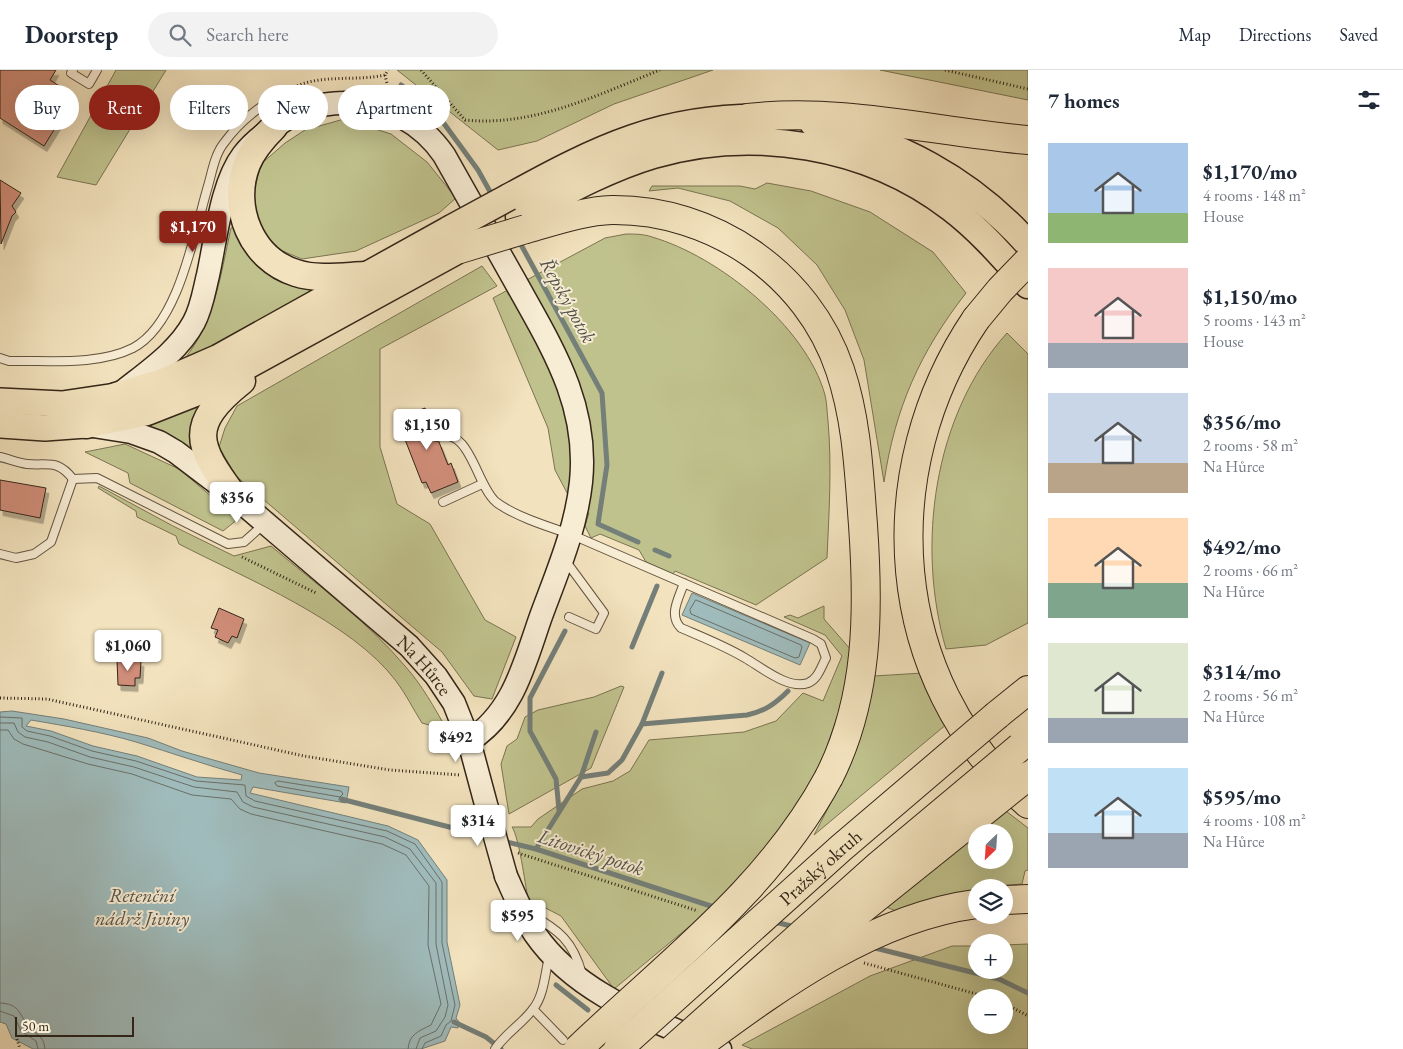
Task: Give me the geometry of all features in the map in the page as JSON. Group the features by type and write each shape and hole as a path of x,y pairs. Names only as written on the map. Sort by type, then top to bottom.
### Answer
{"highway":[{"path":"86,425 127,418 167,406 222,381 284,347 455,239 518,214 584,156 623,140 686,123 798,114 854,118 986,137 1028,140"},
{"path":"748,118 791,120 819,124 893,147 930,166 966,188 1006,221 1028,244"},
{"path":"272,130 254,151 241,184 241,203 244,219 257,245 270,260 298,274 320,277 369,275"},
{"path":"116,396 162,382 200,366 369,275 518,214 614,169 673,150 735,142 798,145 837,153 877,166 931,194 966,220 988,240 1028,285"},
{"path":"518,214 573,216 598,212 633,211 675,218 715,232 752,253 784,280 811,313 832,349 840,368 854,430 866,601 861,675 851,720 838,759 813,805 776,857 726,913 571,1044"},
{"path":"1028,261 976,319 942,378 920,438 910,501 909,563 920,624 932,665 950,704 979,752 1028,804"},
{"path":"234,496 213,468 205,453 206,422 213,408 228,393 284,347"},
{"name":"Pražský okruh","path":"618,1049 841,848 1028,690"},
{"name":"Pražský okruh","path":"673,1049 879,865 1024,744"},
{"path":"714,1044 833,932 1028,776"},
{"path":"1013,900 1028,899"},
{"path":"714,1044 790,981 843,950 925,917 968,906"}],"main road":[{"path":"328,104 343,102 366,104 387,110 407,119 426,133 439,148 548,341 568,383 578,416 582,462 579,497 570,534 514,691 491,724 469,741"},
{"path":"0,401 43,404 83,402 116,396 168,355 193,323 202,301 223,205 232,174 248,148 270,130"},
{"path":"0,425 45,428 86,425 131,432 159,442 176,452 234,496"},
{"name":"Na Hůrce","path":"234,496 409,646 446,689 460,716 469,741 506,876 520,908 535,934 550,952 584,984 605,998 714,1044"}],"lane":[{"path":"73,70 71,73 89,84 97,70"},
{"path":"0,358 8,361 104,357 133,348 157,328 174,301 222,144 248,115 258,109"},
{"path":"437,437 450,435 457,439 468,452 482,484 496,502 541,525 570,534 684,583 821,644 826,658 817,677 801,685 791,683 758,669 746,658 681,628 676,623 674,612 684,583"},
{"path":"0,457 27,464 52,463 66,469 73,479"},
{"path":"73,479 98,478 228,544 244,542 264,523"},
{"path":"0,554 16,558 34,554 51,542 73,479"},
{"path":"443,502 482,484"},
{"path":"562,557 604,613 596,628 569,617"},
{"path":"520,908 557,929 577,957 584,984"},
{"path":"495,1049 504,1036 533,1009 539,998 550,952"},
{"path":"533,1009 571,1044"}],"path":[{"path":"298,85 343,77 376,77 385,75 388,70"},
{"path":"421,70 465,120 486,122 524,118 570,106 660,70"},
{"path":"945,70 1028,89"},
{"path":"0,698 47,699 304,756 436,775 478,775"},
{"path":"1013,1008 1028,1016"},
{"path":"17,1039 20,1049"}],"green space":[{"path":"116,70 166,70 157,85 108,85"},
{"path":"397,70 713,70 614,104 537,141 498,150 450,112 450,85 416,85"},
{"path":"880,70 1028,70 1028,100"},
{"path":"89,119 89,130 129,130 96,185 57,177"},
{"path":"338,121 338,130 378,130 391,134 427,162 456,198 439,213 356,251 302,259 270,246 253,217 252,198 261,164 285,143 305,130 328,130 328,124"},
{"path":"767,183 811,191 870,212 933,252 966,293 935,337 912,382 895,430 884,482 864,360 845,310 817,265 778,228 730,201 678,188 649,191 652,186 740,186 755,189"},
{"path":"233,227 247,252 266,272 289,285 317,291 181,363 202,332 209,316 215,299 231,228"},
{"path":"626,234 649,236 678,246 731,277 756,297 799,344 815,369 825,395 830,455 827,558 756,605 675,571 673,574 646,562 639,550 600,534 591,538 585,526 589,513 575,508 555,470 548,428 493,298 605,238"},
{"path":"482,266 497,286 380,349 380,447 397,504 430,524 485,620 516,637 492,699 474,696 442,652 236,476 219,447 225,428 237,406"},
{"path":"1007,333 1028,354 1028,623 986,645 946,649 937,609 932,568 933,525 938,483 947,442 962,402 982,366"},
{"path":"204,403 195,457 144,427"},
{"path":"125,444 179,469 238,519 223,531 130,483 128,473 85,452"},
{"path":"99,486 234,556 271,546 341,603 390,649 428,696 447,730 422,723 396,681 377,660 353,639 296,603 179,544 176,536 137,517 136,511 98,488"},
{"path":"824,606 824,619 851,650 840,717 837,717 823,758 801,804 726,896 614,989 561,916 528,899 515,832 512,827 531,827 538,819 582,789 613,781 630,771 649,740 744,732 776,721 803,693 823,701 842,656 825,635 784,617 790,615 798,618"},
{"path":"923,673 948,723 814,835 849,768 861,733 874,676"},
{"path":"621,686 624,687 591,768 509,814 501,764 507,746 517,739 525,717 538,710 594,697"},
{"path":"1002,808 1028,828 1028,870 1025,871 1022,884 1013,885 1013,879 968,879 968,891 896,911 879,904 968,835 968,869 1013,869 1013,824 982,824"},
{"path":"1028,944 1028,1049 752,1049 742,1045 870,976 952,946 968,946 968,979 1013,979 1013,945"}],"water":[{"path":"692,593 810,643 800,665 682,615"},
{"name":"Retenční nádrž Jiviny","path":"12,711 64,719 148,738 182,751 259,773 349,787 346,803 253,787 250,793 388,826 418,840 447,880 447,942 460,1005 456,1018 459,1022 458,1028 451,1027 445,1041 421,1049 33,1049 12,1038 6,1024 0,1022 0,712","holes":["31,720 97,732 136,742 242,775 241,780 197,777 137,756 93,746 51,731 26,726"]}],"building":[{"path":"0,70 56,70 50,80 58,85 15,85 15,128 0,118"},
{"path":"19,130 54,130 44,146"},
{"path":"0,180 21,193 12,206 16,212 12,216 1,244"},
{"path":"425,408 435,432 432,435 432,440 439,442 448,465 451,463 458,482 431,493 426,482 422,483 397,419"},
{"path":"0,480 46,488 40,518 0,510"},
{"path":"219,608 244,619 237,638 232,636 228,643 215,637 218,630 211,628"},
{"path":"117,660 141,661 140,678 135,678 135,686 118,685"}],"waterway":[{"name":"Řepský potok","path":"449,130 478,170 493,197"},
{"name":"Řepský potok","path":"519,241 602,393 607,465 598,524 638,542"},
{"name":"Řepský potok","path":"655,550 669,556"},
{"name":"Řepský potok","path":"632,647 657,586"},
{"path":"559,810 556,779 530,731 530,698 565,631"},
{"path":"642,724 662,673"},
{"path":"581,777 608,773 622,760 642,724 747,715 769,706 788,691"},
{"name":"Řepský potok","path":"536,849 581,777 596,732"},
{"name":"Litovický potok","path":"341,799 488,837"},
{"name":"Litovický potok","path":"503,841 536,849 717,908"},
{"name":"Litovický potok","path":"771,921 795,927"},
{"name":"Litovický potok","path":"871,947 999,979 1028,993"},
{"path":"556,985 588,1010"},
{"path":"454,1022 486,1037 501,1049"}]}
